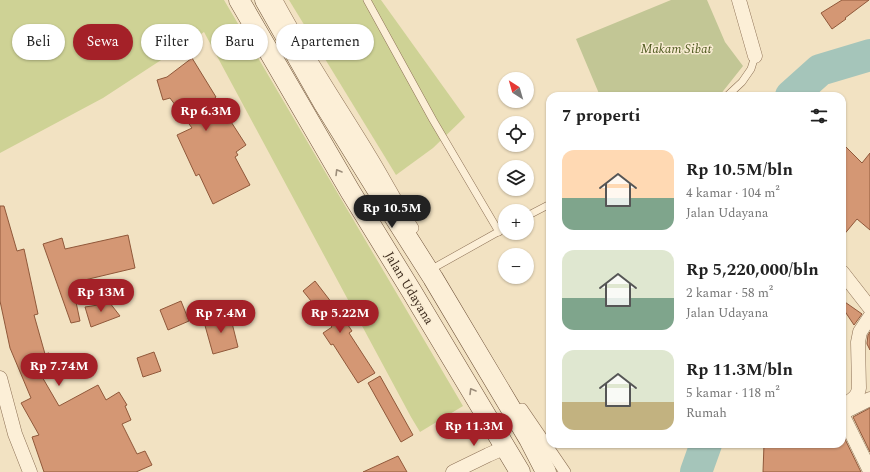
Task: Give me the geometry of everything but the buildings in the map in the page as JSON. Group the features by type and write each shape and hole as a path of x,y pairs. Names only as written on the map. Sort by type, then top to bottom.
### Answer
{"main road":[{"name":"Jalan Udayana","path":"239,0 346,185 520,472"},
{"name":"Jalan Udayana","path":"266,0 328,110 372,182 434,270 529,438 546,472"},
{"path":"412,292 434,270"}],"street":[{"path":"277,0 291,27 371,155 434,270 472,327 507,388 546,444"},
{"path":"739,0 755,56"},
{"path":"846,277 870,308"},
{"path":"846,404 858,394 858,342 860,332 870,317"},
{"path":"0,378 15,434 30,472"},
{"path":"846,411 870,400"},
{"path":"846,421 870,471"},
{"path":"453,472 506,447"},
{"path":"548,448 565,472"}],"lane":[{"path":"367,0 433,120 498,224"},
{"path":"731,92 742,82 751,69 755,56"},
{"path":"534,212 546,206"},
{"path":"434,270 498,232"}],"green space":[{"path":"0,0 224,0 238,24 211,24 211,45 203,33 203,24 141,24 141,60 161,60 103,98 0,153"},
{"path":"289,0 381,0 465,117 433,148 396,175 326,60 374,60 374,24 304,24"},
{"name":"Makam Sibat","path":"671,0 707,0 725,42 743,66 722,92 598,92 576,39"},
{"path":"219,60 259,60 463,406 420,432"}],"waterway":[{"path":"795,92 820,70 870,55"},
{"path":"696,472 705,448"}]}
